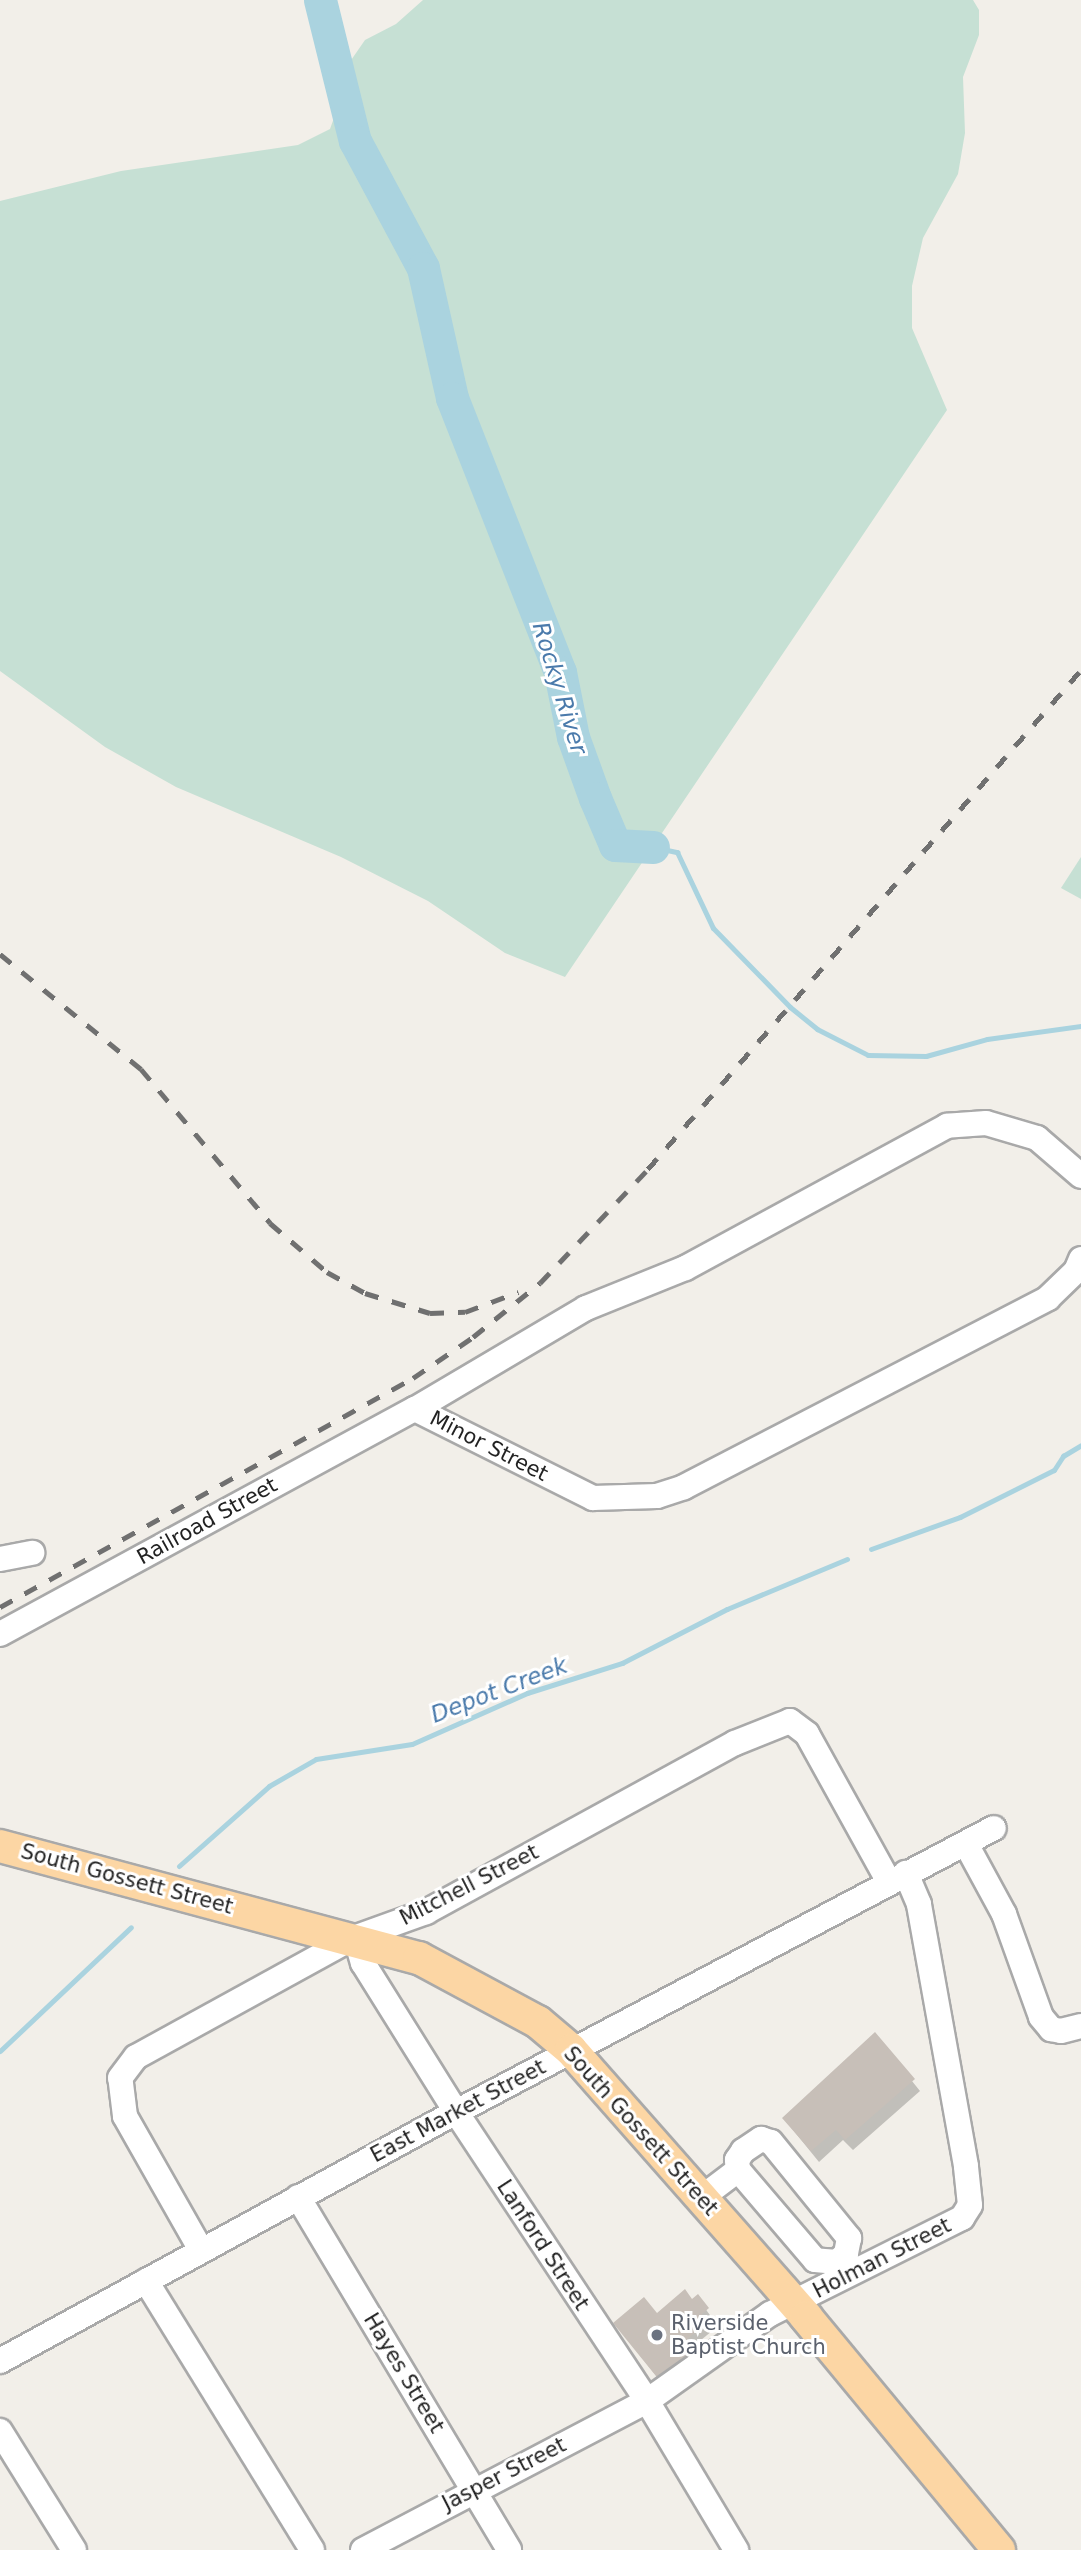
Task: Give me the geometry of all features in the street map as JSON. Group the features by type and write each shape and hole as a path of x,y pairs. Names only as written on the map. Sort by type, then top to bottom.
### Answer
{"main road":[{"name":"South Gossett Street","path":"0,1846 419,1958 494,1995 571,2050 793,2303 964,2513 999,2550"},
{"path":"964,2513 989,2550"}],"street":[{"name":"Minor Street","path":"415,1409 586,1308 685,1268 947,1126 986,1123 1037,1138 1081,1176"},
{"name":"Minor Street","path":"415,1409 593,1498 657,1496 684,1486 1048,1298 1076,1271 1081,1259"},
{"name":"Railroad Street","path":"0,1634 415,1409"},
{"path":"0,1559 32,1553"},
{"name":"Mitchell Street","path":"201,2250 125,2116 120,2078 136,2057 356,1939 426,1912 736,1743 790,1721 807,1734 897,1878"},
{"name":"East Market Street","path":"0,2361 571,2050 994,1828"},
{"path":"965,1844 1004,1914 1041,2017 1051,2029 1060,2031 1081,2026"},
{"name":"Holman Street","path":"647,2401 793,2303 922,2241 961,2218 970,2205 919,1904 897,1878"},
{"name":"Lanford Street","path":"356,1939 363,1963 456,2112 647,2401 736,2550"},
{"path":"815,2260 838,2262 846,2254 849,2238 771,2142 761,2139 743,2151 737,2160 738,2170 815,2260 829,2284"},
{"path":"701,2198 738,2170"},
{"name":"Hayes Street","path":"298,2197 509,2550"},
{"path":"146,2281 312,2550"},
{"name":"Jasper Street","path":"363,2550 473,2489 647,2401"},
{"path":"0,2431 74,2550"}],"green space":[{"path":"423,0 973,0 979,10 979,35 963,77 965,133 958,174 923,238 912,286 912,328 947,410 565,977 505,953 428,901 341,857 176,787 105,747 0,671 0,201 121,171 298,145 330,129 349,76 347,66 365,40 396,24"},
{"path":"1081,857 1081,899 1061,888"}],"building":[{"path":"875,2032 915,2079 845,2140 836,2130 811,2151 782,2118"},
{"name":"Riverside Baptist Church","path":"685,2289 692,2299 698,2294 709,2308 702,2314 708,2322 679,2346 688,2357 660,2381 613,2323 644,2297 657,2313"}],"waterway":[{"name":"Rocky River","path":"320,0 355,141 423,268 452,398 560,672 573,737 595,798 615,845 653,847"},
{"name":"Rocky River","path":"653,847 677,852 713,928 790,1007 817,1029 868,1055 926,1056 987,1039 1081,1026"},
{"name":"Depot Creek","path":"871,1549 960,1517 1054,1470 1063,1456 1081,1445"},
{"name":"Depot Creek","path":"179,1866 269,1786 316,1759 412,1744 527,1693 622,1663 727,1609 847,1559"},
{"name":"Depot Creek","path":"0,2051 131,1927"}],"railway":[{"path":"0,1607 413,1378 473,1337 540,1283 648,1169 1081,670"},
{"path":"0,954 141,1069 270,1223 327,1272 365,1293 430,1313 465,1312 518,1292"}],"place":[{"name":"Riverside Baptist Church","path":"657,2335"}]}
